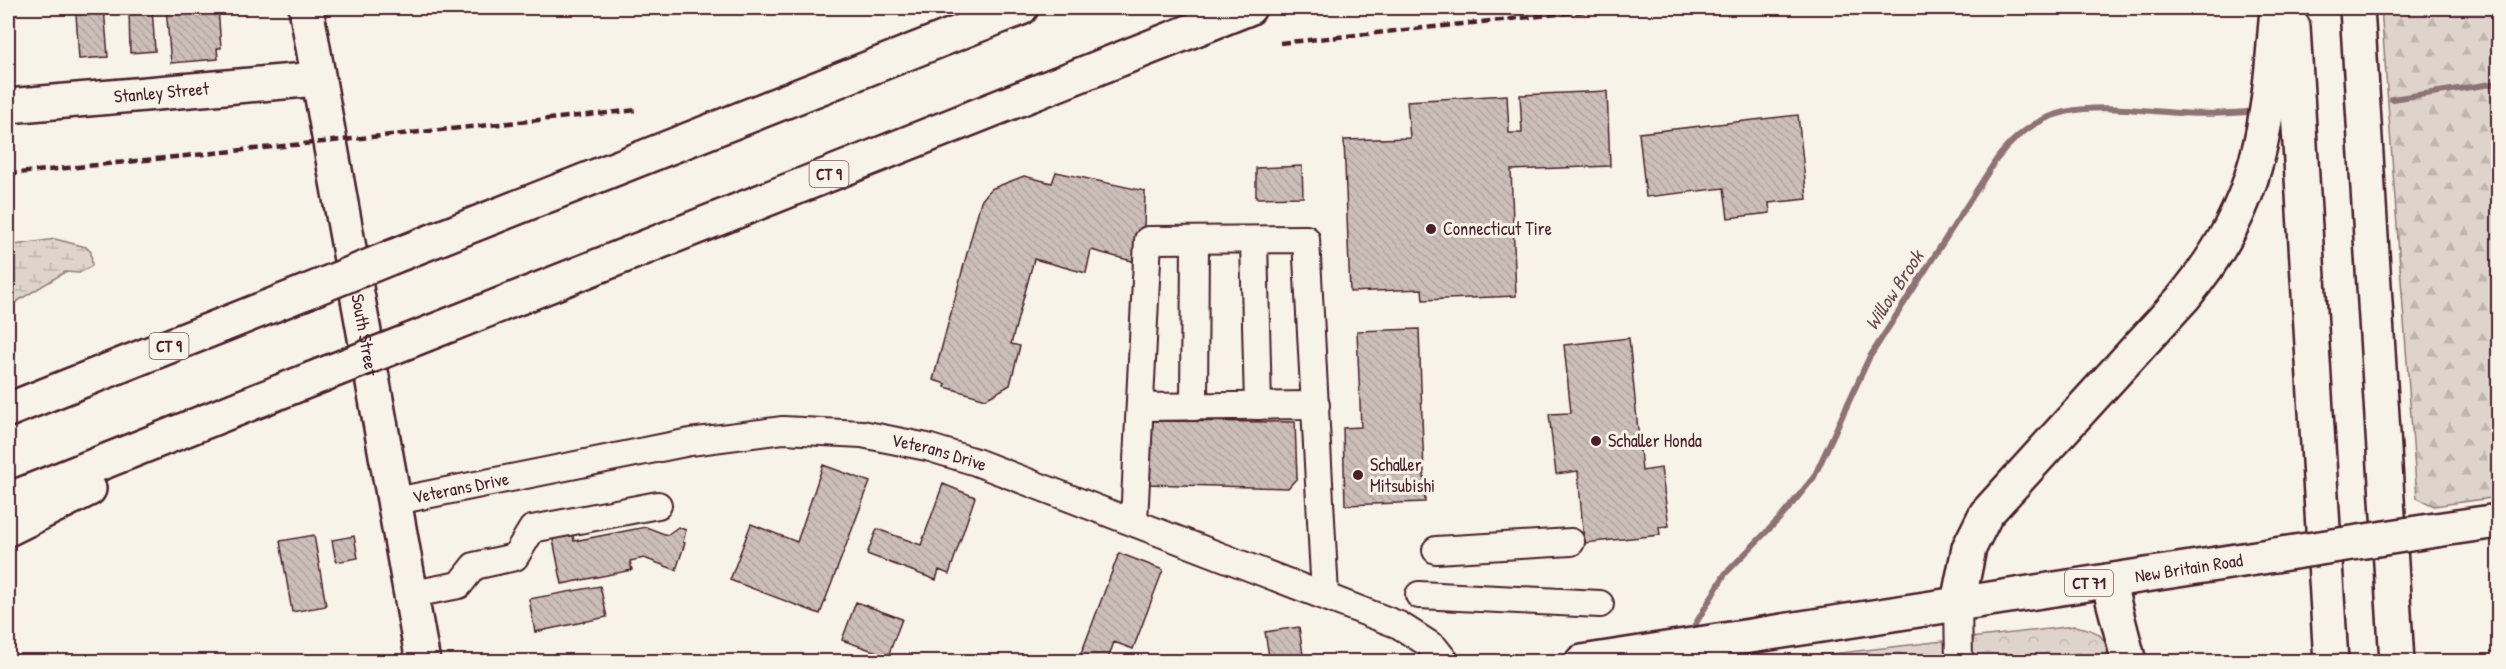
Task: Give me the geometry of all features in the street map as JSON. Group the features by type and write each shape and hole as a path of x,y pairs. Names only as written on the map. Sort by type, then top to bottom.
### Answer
{"main road":[{"name":"South Street","path":"306,8 423,662"},
{"name":"CT 9","path":"8,410 1021,8"},
{"name":"CT 9","path":"8,500 1249,8"},
{"path":"1958,603 1969,548 1986,514 2184,297 2224,242 2248,190 2264,139 2277,8"},
{"path":"2292,8 2331,662"},
{"path":"2357,8 2397,662"},
{"name":"Stanley Street","path":"8,106 317,79"},
{"path":"8,529 121,473 186,429"},
{"name":"New Britain Road","path":"1582,662 1661,648 2499,521"},
{"path":"2108,580 2129,662"}],"street":[{"path":"1134,521 1148,240 1306,239 1325,595"},
{"path":"1194,406 1195,240"},
{"path":"1254,241 1258,406"},
{"path":"1141,407 1316,405"},
{"name":"Veterans Drive","path":"396,501 726,436 783,430 862,434 927,447 1010,474 1325,595 1419,636 1435,648 1446,662"},
{"path":"412,594 459,585 474,566 515,557 532,529 658,506"},
{"path":"1436,549 1570,542"},
{"path":"1419,595 1600,604"},
{"path":"1958,603 1959,662"}],"green space":[{"path":"2381,8 2498,8 2498,497 2434,506 2417,498"},
{"path":"55,239 86,247 91,252 92,266 79,273 65,272 8,307 8,246"},
{"path":"2074,626 2096,632 2104,640 2112,661 1762,662"}],"building":[{"path":"82,8 104,8 108,57 79,59 76,14 83,14"},
{"path":"129,8 152,8 155,51 130,53"},
{"path":"166,8 218,8 221,48 217,48 218,59 171,63"},
{"name":"Connecticut Tire","path":"1607,91 1610,166 1511,170 1516,296 1423,300 1422,289 1350,292 1344,140 1410,138 1407,101 1507,95 1509,133 1522,133 1520,95"},
{"path":"1798,115 1807,199 1769,203 1770,213 1728,218 1724,188 1646,197 1639,133"},
{"path":"1302,166 1303,197 1256,198 1256,168"},
{"path":"1056,172 1145,191 1143,264 1091,250 1086,273 1034,259 1011,344 1020,346 1010,385 986,399 945,387 946,384 933,380 981,201 991,189 1024,176 1052,183"},
{"path":"1419,329 1425,502 1345,505 1343,428 1361,427 1357,331"},
{"name":"Schaller Honda","path":"1629,338 1642,471 1661,468 1669,526 1659,527 1660,535 1584,543 1578,471 1556,474 1549,414 1571,413 1564,345"},
{"path":"1147,421 1295,422 1297,478 1288,488 1145,484"},
{"path":"823,465 870,482 820,614 730,580 751,524 797,542"},
{"path":"943,484 975,497 949,574 939,570 936,580 867,554 877,529 921,545"},
{"path":"571,526 574,541 646,527 667,535 678,527 686,530 683,542 685,543 676,570 644,558 630,561 632,570 562,584 551,530"},
{"path":"314,535 326,606 292,612 280,541"},
{"path":"354,536 358,558 336,562 332,540"},
{"path":"1119,553 1163,570 1133,649 1114,642 1107,662 1078,662"},
{"path":"600,586 607,617 535,632 529,599"},
{"path":"856,602 902,619 888,656 842,640"},
{"path":"1299,627 1304,662 1270,662 1265,632"},
{"path":"315,657 315,662 291,662"}],"waterway":[{"name":"Willow Brook","path":"2392,99 2498,83"},
{"name":"Willow Brook","path":"1689,635 1725,574 1783,515 1814,477 1869,358 1996,160 2014,140 2033,125 2073,110 2094,108 2197,114 2248,112"}],"railway":[{"path":"1280,43 1616,8"},
{"path":"8,174 637,110"}],"place":[{"name":"Connecticut Tire","path":"1431,229"},
{"name":"Schaller Honda","path":"1596,441"},
{"name":"Schaller Mitsubishi","path":"1358,475"}]}
